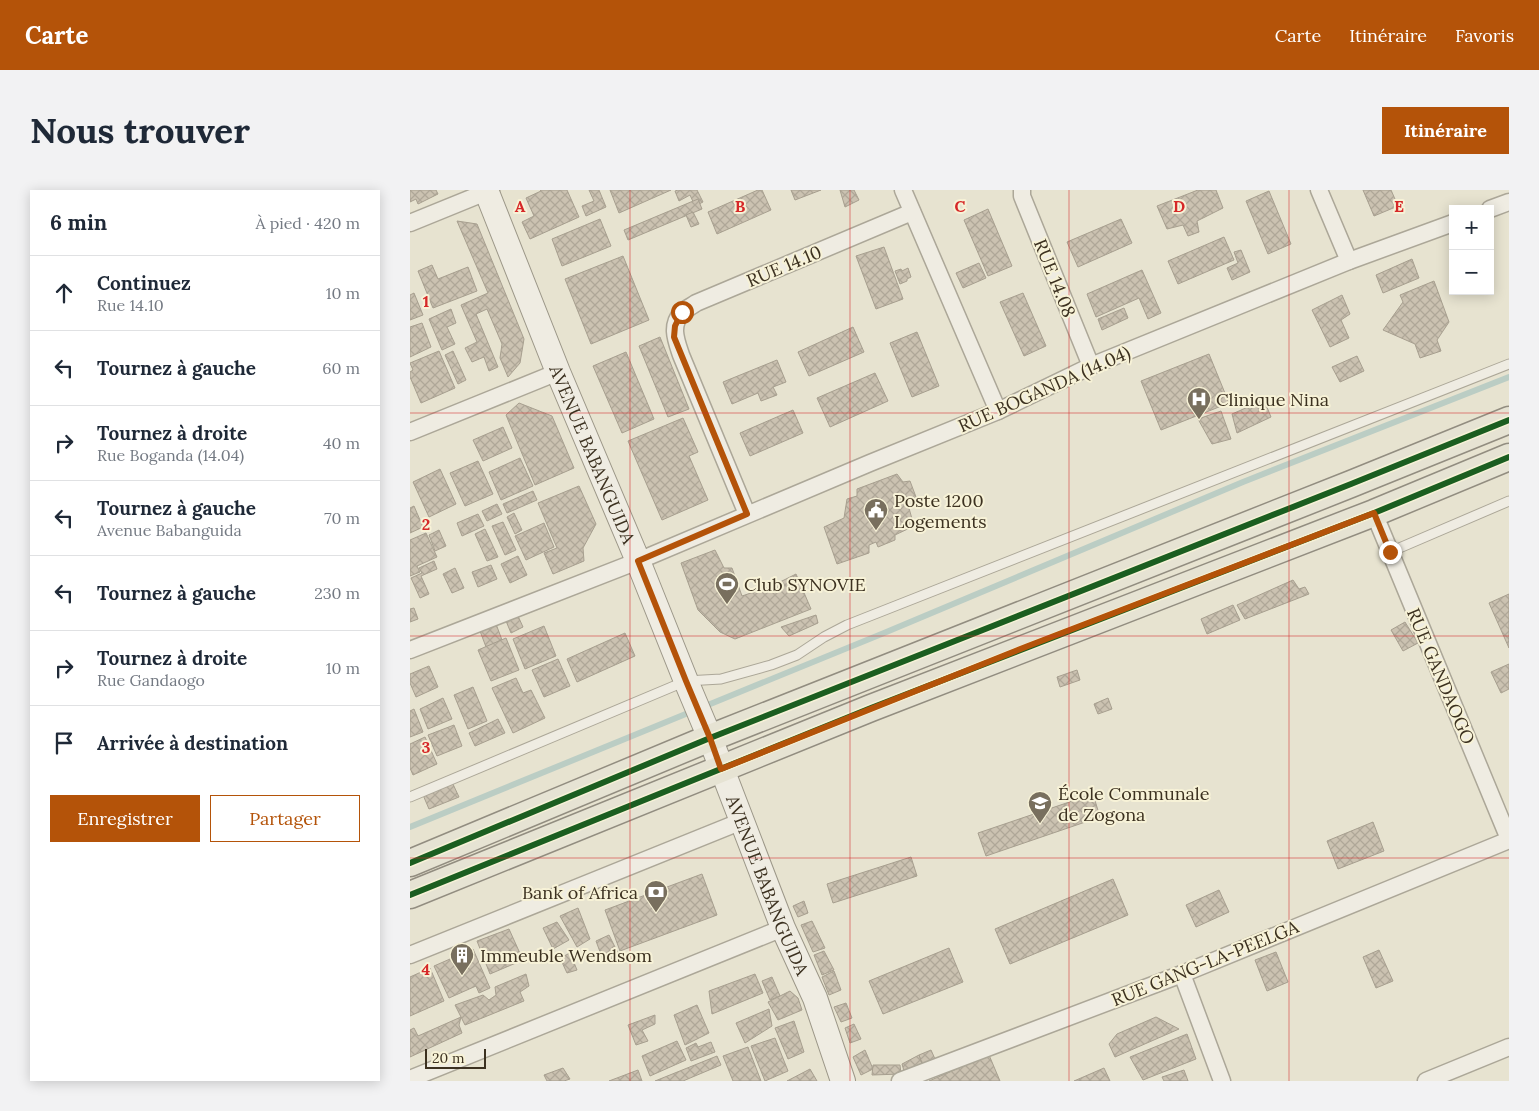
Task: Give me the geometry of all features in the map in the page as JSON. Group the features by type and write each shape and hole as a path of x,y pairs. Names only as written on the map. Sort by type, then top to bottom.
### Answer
{"main road":[{"path":"410,863 710,738 1509,420"},
{"path":"410,894 963,672 1374,513 1509,457"}],"street":[{"path":"903,190 998,411"},
{"name":"RUE 14.08","path":"1022,190 1022,196 1091,366"},
{"path":"1319,190 1349,260"},
{"path":"410,223 488,191"},
{"name":"AVENUE BABANGUIDA","path":"488,191 558,372 638,561 710,738 783,928 814,998 843,1081"},
{"path":"1494,208 1509,202"},
{"name":"RUE 14.10","path":"747,514 674,337 675,326 682,312 696,303 912,212"},
{"name":"RUE BOGANDA (14.04)","path":"410,650 638,561 998,411 1091,366 1349,260 1449,224"},
{"path":"410,432 558,372"},
{"name":"RUE GANDAOGO","path":"1374,513 1509,839"},
{"path":"410,955 742,821"},
{"name":"RUE GANG-LA-PEELGA","path":"900,1081 1182,974 1509,839"},
{"path":"410,1079 783,928"},
{"path":"1182,974 1222,1081"},
{"path":"1426,1081 1509,1047"}],"lane":[{"path":"410,797 686,681 721,679 771,666 797,655 847,625 1509,364"},
{"path":"1390,552 1509,501"}],"building":[{"path":"410,190 436,190 438,194 418,204 416,199 410,202"},
{"path":"540,190 567,190 579,217 530,239 522,222 534,216 526,198"},
{"path":"589,190 599,190 606,207 586,216 582,206 594,201"},
{"path":"610,190 671,190 619,213"},
{"path":"697,190 703,202 695,206 690,195 679,201 675,191"},
{"path":"758,190 762,190 771,210 717,234 708,212"},
{"path":"791,190 821,190 795,200"},
{"path":"840,190 854,190 859,200 845,207"},
{"path":"1198,190 1216,190 1223,208 1197,221 1199,232 1188,236 1183,225 1167,229 1157,206"},
{"path":"1363,190 1391,190 1398,206 1374,216"},
{"path":"1269,191 1291,244 1268,254 1246,201"},
{"path":"698,199 702,209 628,240 624,230"},
{"path":"988,209 1012,266 988,276 964,220"},
{"path":"693,212 699,224 691,227 686,215"},
{"path":"600,219 611,246 562,266 552,239"},
{"path":"1121,219 1132,243 1078,267 1067,242"},
{"path":"457,221 477,224 524,339 520,363 508,377 500,358 502,344 487,309 476,314 498,367 489,371 484,357 472,362 465,348 477,342 461,305 488,293"},
{"path":"1224,237 1234,260 1178,284 1168,261"},
{"path":"884,247 903,299 876,309 856,256"},
{"path":"1241,250 1250,272 1232,280 1227,268 1238,263 1234,252"},
{"path":"623,256 649,320 591,344 565,279"},
{"path":"1412,259 1419,278 1383,293 1376,275"},
{"path":"979,263 986,278 963,288 956,273"},
{"path":"432,265 438,279 468,267 477,291 433,308 418,271"},
{"path":"908,268 911,277 900,284 895,271 901,269 902,271"},
{"path":"1142,270 1161,313 1148,319 1139,298 1096,317 1087,294"},
{"path":"1434,281 1449,322 1437,340 1441,351 1420,358 1415,344 1383,330 1403,302 1400,295"},
{"path":"414,293 423,315 410,320 410,295"},
{"path":"1023,293 1046,346 1024,356 1000,302"},
{"path":"1342,295 1350,314 1341,320 1349,338 1330,347 1312,310"},
{"path":"1124,308 1128,318 1102,330 1098,319"},
{"path":"451,309 456,323 447,327 455,344 442,350 429,319"},
{"path":"422,323 431,347 410,357 410,327"},
{"path":"853,327 864,352 809,376 798,352"},
{"path":"917,332 939,386 912,397 890,343"},
{"path":"660,337 689,409 668,417 639,346"},
{"path":"439,351 455,388 421,403 410,377 410,372 413,370 410,363"},
{"path":"453,351 466,380 458,384 445,355"},
{"path":"626,352 654,419 622,433 593,366"},
{"path":"1209,354 1229,403 1161,430 1141,381"},
{"path":"1357,356 1364,371 1340,382 1332,367"},
{"path":"777,360 786,382 773,387 777,395 761,401 758,393 732,404 723,382"},
{"path":"875,373 888,401 830,427 817,398"},
{"path":"1264,400 1271,417 1237,433 1232,414"},
{"path":"519,403 552,416 574,468 535,485 506,415"},
{"path":"793,410 803,433 750,456 740,433"},
{"path":"1221,411 1231,439 1212,444 1198,419"},
{"path":"683,418 698,452 689,456 708,500 662,520 628,441"},
{"path":"503,427 512,448 483,461 473,440"},
{"path":"520,458 533,486 501,500 489,472"},
{"path":"478,461 493,494 465,506 450,473"},
{"path":"440,469 456,504 429,517 413,482"},
{"path":"897,474 903,482 910,481 916,497 907,501 914,526 895,535 895,540 878,547 876,542 869,545 869,553 837,564 824,527 844,518 847,499 857,496 857,489"},
{"path":"579,486 596,524 583,548 584,561 553,574 544,553 557,548 538,503"},
{"path":"533,491 537,500 507,513 503,504"},
{"path":"497,504 502,514 487,521 482,511"},
{"path":"414,506 423,527 410,533 410,508"},
{"path":"514,513 522,530 515,534 507,517"},
{"path":"478,514 484,526 462,536 457,523"},
{"path":"503,522 516,550 505,555 492,526"},
{"path":"544,523 554,547 526,560 515,536"},
{"path":"485,529 498,557 487,561 475,534"},
{"path":"439,530 446,546 435,551 429,535"},
{"path":"426,533 437,557 417,566 420,572 410,576 410,540"},
{"path":"715,550 724,568 732,568 742,596 774,585 796,574 811,609 735,639 720,632 698,610 681,563"},
{"path":"518,556 527,575 510,583 501,564"},
{"path":"434,561 437,569 421,576 429,594 420,598 411,578 422,573 419,568"},
{"path":"491,565 497,579 478,587 472,572"},
{"path":"455,568 464,588 452,593 443,574"},
{"path":"1293,580 1299,589 1305,587 1309,594 1245,619 1237,605"},
{"path":"1509,594 1509,648 1489,603"},
{"path":"1233,605 1240,620 1207,634 1201,619"},
{"path":"414,608 418,619 410,622 410,609"},
{"path":"816,615 818,623 789,636 781,627"},
{"path":"518,616 523,627 511,633 506,621"},
{"path":"1405,622 1418,643 1403,651 1391,630"},
{"path":"496,624 502,640 486,647 480,631"},
{"path":"544,626 556,656 525,669 513,639"},
{"path":"625,633 635,656 577,682 567,659"},
{"path":"506,638 519,670 491,681 478,650"},
{"path":"558,659 570,686 544,697 532,670"},
{"path":"1509,664 1509,689 1501,693 1491,672"},
{"path":"429,666 438,687 416,697 410,683 410,674"},
{"path":"1077,670 1080,680 1060,687 1057,677"},
{"path":"516,678 523,693 531,690 545,718 513,733 492,688"},
{"path":"473,687 487,721 468,729 454,695"},
{"path":"443,698 452,719 428,729 420,709"},
{"path":"1108,698 1112,709 1098,714 1094,704"},
{"path":"414,709 423,732 410,737 410,711"},
{"path":"498,719 505,733 475,746 469,733"},
{"path":"454,725 462,746 437,756 428,735"},
{"path":"425,737 437,764 413,775 410,768 410,744"},
{"path":"452,782 459,797 429,809 423,795"},
{"path":"1093,794 1100,817 986,856 978,833"},
{"path":"1373,822 1384,851 1338,869 1327,841"},
{"path":"911,857 917,876 833,903 827,884"},
{"path":"702,874 717,915 620,951 605,910"},
{"path":"1113,879 1128,915 1010,964 995,929"},
{"path":"1219,890 1229,912 1196,927 1186,905"},
{"path":"804,901 808,913 798,917 793,906"},
{"path":"578,908 590,939 577,947 560,916"},
{"path":"812,921 825,948 813,952 801,925"},
{"path":"557,922 569,940 553,949 543,928"},
{"path":"509,929 523,960 490,974 477,941"},
{"path":"609,935 620,957 603,960 596,941"},
{"path":"949,948 963,982 883,1014 869,981"},
{"name":"Immeuble Wendsom","path":"473,949 490,988 479,993 476,986 449,998 434,966"},
{"path":"1379,950 1393,981 1376,988 1363,957"},
{"path":"824,951 834,970 822,975 814,955"},
{"path":"1276,952 1288,982 1267,991 1255,960"},
{"path":"570,953 577,970 567,973 560,958"},
{"path":"430,968 444,1001 410,1016 410,977"},
{"path":"834,971 841,990 829,995 822,977"},
{"path":"526,974 529,986 520,992 524,1001 465,1025 455,1005 483,995 489,1000 496,995 495,987"},
{"path":"755,974 763,993 712,1014 709,991"},
{"path":"772,977 780,996 770,1000 762,981"},
{"path":"790,991 798,998 802,1010 778,1020 768,1002"},
{"path":"846,1003 852,1018 841,1022 834,1007"},
{"path":"697,1005 709,1033 685,1045 674,1015"},
{"path":"769,1009 772,1026 745,1043 736,1023"},
{"path":"655,1015 655,1024 642,1030 648,1041 636,1045 628,1025"},
{"path":"461,1017 459,1025 462,1033 410,1057 410,1030 414,1028 418,1036"},
{"path":"1156,1017 1179,1029 1115,1057 1109,1044 1117,1034"},
{"path":"794,1021 804,1052 788,1059 775,1028"},
{"path":"854,1024 861,1039 850,1043 845,1028"},
{"path":"1187,1034 1196,1059 1143,1080 1130,1057"},
{"path":"775,1038 788,1071 765,1081 751,1046"},
{"path":"677,1041 686,1060 650,1076 642,1056"},
{"path":"711,1042 715,1052 691,1061 686,1048 696,1043 698,1047"},
{"path":"748,1047 761,1081 733,1081 723,1056"},
{"path":"865,1050 873,1069 861,1075 853,1057"},
{"path":"931,1050 935,1059 922,1064 919,1055"},
{"path":"919,1055 922,1064 904,1071 902,1064"},
{"path":"989,1055 1000,1081 929,1081"},
{"path":"717,1056 721,1065 683,1081 655,1081"},
{"path":"873,1065 900,1065 901,1074 872,1075"},
{"path":"563,1068 570,1079 547,1081 544,1075"},
{"path":"1104,1068 1110,1081 1074,1081"},
{"path":"810,1069 817,1081 787,1081"},
{"path":"638,1070 642,1081 609,1081"},
{"path":"1184,1070 1188,1081 1164,1081 1162,1077"}],"waterway":[{"path":"703,707 1243,482 1509,377"},
{"path":"410,827 693,711"}],"cycle path":[{"path":"410,863 710,738 1509,420"},
{"path":"410,895 871,708 1374,513 1509,457"}],"place":[{"name":"Clinique Nina","path":"1199,420"},
{"name":"Poste 1200 Logements","path":"876,531"},
{"name":"Club SYNOVIE","path":"727,605"},
{"name":"École Communale de Zogona","path":"1040,824"},
{"name":"Bank of Africa","path":"656,913"},
{"name":"Immeuble Wendsom","path":"462,976"}],"route":[{"path":"682,312 675,326 674,337 747,514 638,561 721,769 1028,646 1374,513 1390,552"}]}
